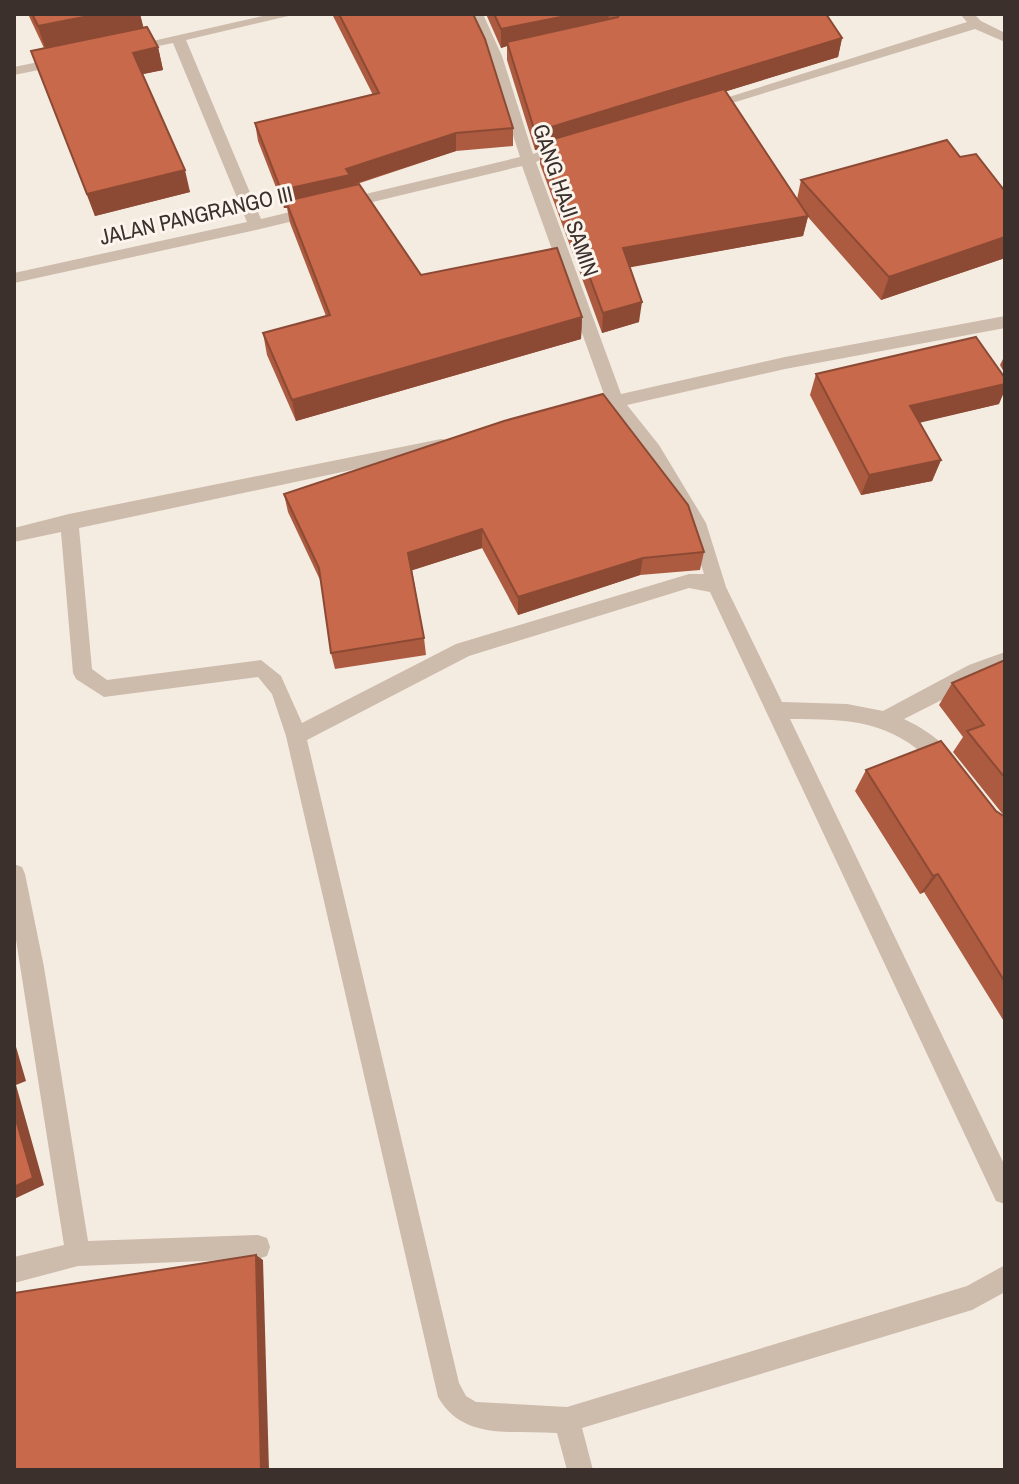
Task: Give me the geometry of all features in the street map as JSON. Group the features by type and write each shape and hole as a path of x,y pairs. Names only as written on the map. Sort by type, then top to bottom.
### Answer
{"street":[{"path":"118,50 290,14"},
{"name":"GANG HAJI SAMIN","path":"476,14 502,54 528,160 615,401 653,450 697,523 717,587 1005,1192"},
{"path":"692,110 971,19 1005,38"},
{"path":"178,38 256,225"},
{"path":"14,71 74,59"},
{"name":"JALAN PANGRANGO III","path":"14,278 256,225 558,151"},
{"path":"586,409 785,363 1005,322"},
{"path":"14,535 69,521 455,443"},
{"path":"69,521 83,673 104,689 261,668 271,675 282,695 296,736 447,1388 457,1405 472,1415 567,1420 972,1297 1005,1278"},
{"path":"296,736 463,650 689,581 704,581 717,587"},
{"path":"888,718 976,671 1005,660"},
{"path":"774,710 843,711 888,718 930,743 957,777"},
{"path":"14,874 24,970 78,1254"},
{"path":"14,1270 78,1254 258,1247"},
{"path":"567,1420 580,1470"}],"building":[{"path":"32,14 99,14 38,26"},
{"path":"339,14 473,14 485,39 513,128 456,133 346,169 350,175 281,190 255,123 379,93"},
{"path":"494,14 576,14 501,29"},
{"path":"620,14 826,14 842,38 535,132 507,42 618,17"},
{"path":"147,27 158,47 133,53 185,170 87,194 31,51"},
{"path":"724,89 808,216 623,248 642,302 603,313 540,143"},
{"path":"947,140 960,157 976,154 1005,190 1005,237 889,277 801,180"},
{"path":"359,184 421,275 557,248 582,317 292,400 263,333 330,315 286,201"},
{"path":"976,337 1005,378 1005,384 910,406 941,460 869,475 816,374"},
{"path":"603,394 688,505 704,552 643,558 518,597 482,529 408,553 424,638 331,653 319,568 284,494 504,421"},
{"path":"1005,660 1005,778 967,731 984,725 952,683"},
{"path":"941,741 996,811 1005,817 1005,982 938,874 933,876 866,770"},
{"path":"14,1113 33,1178 14,1187"},
{"path":"256,1255 261,1470 14,1470 14,1293"}]}
